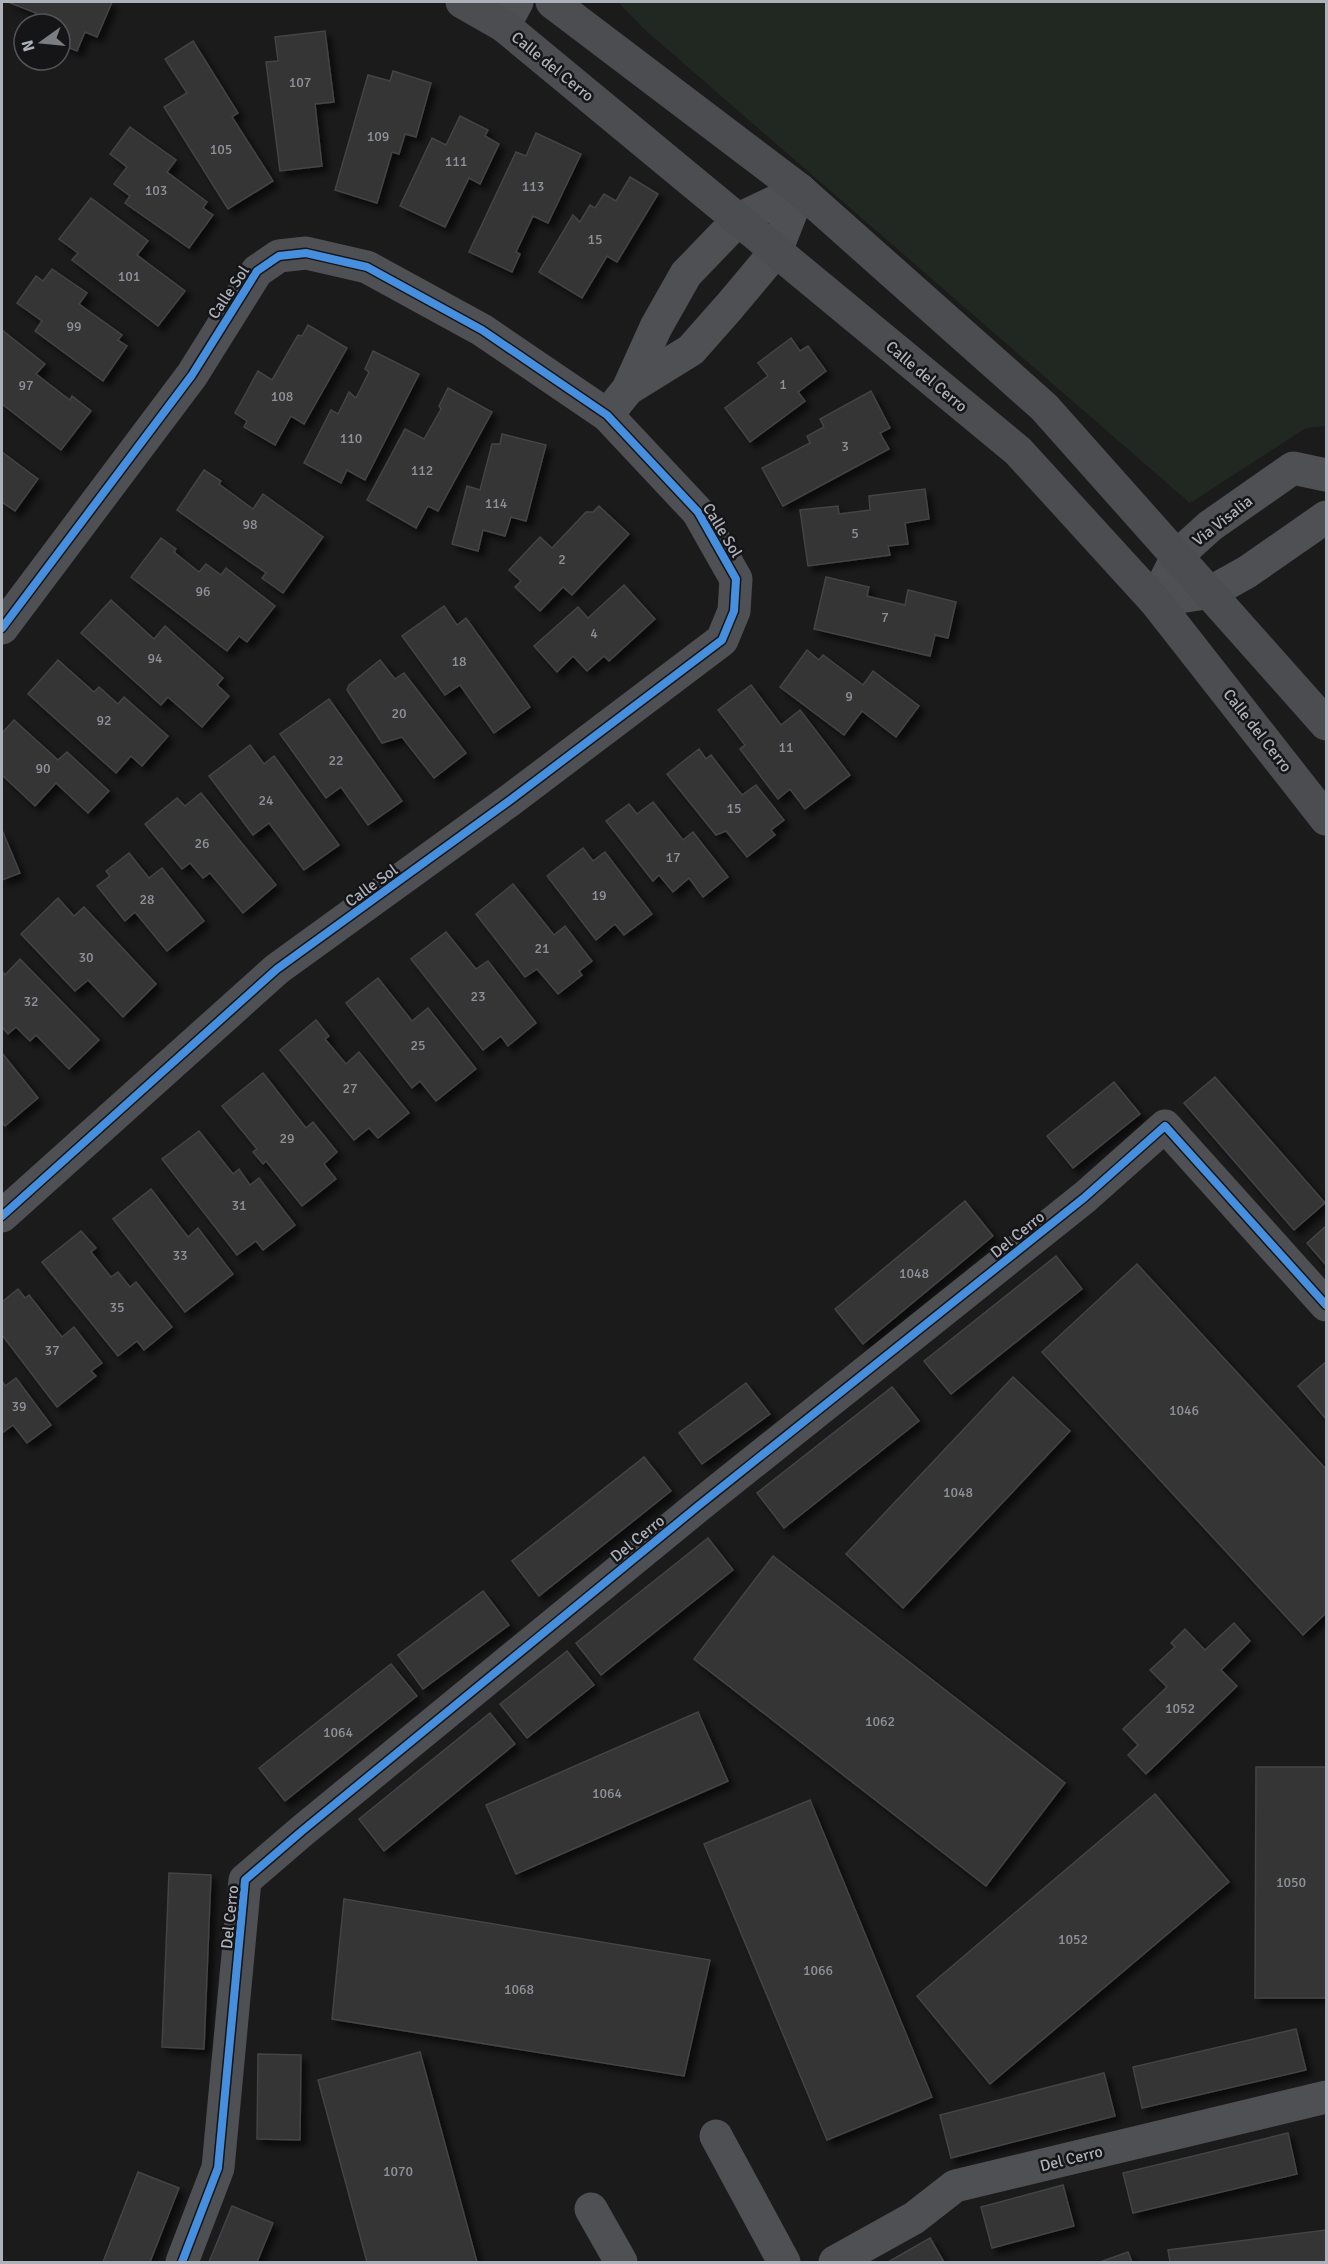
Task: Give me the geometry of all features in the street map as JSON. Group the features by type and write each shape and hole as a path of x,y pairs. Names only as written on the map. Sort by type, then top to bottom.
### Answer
{"main road":[{"name":"Calle del Cerro","path":"462,2 511,14 776,251 1018,451 1155,601 1326,819"},
{"path":"552,2 800,190 1044,407 1211,592 1326,724"}],"street":[{"path":"608,415 628,389 656,327 686,274 739,219 800,190"},
{"path":"628,389 690,350 776,251 800,190"},
{"name":"Calle Sol","path":"2,628 192,375 257,271 279,256 306,253 367,267 482,330 608,415 698,512 736,579 734,611 722,640 509,801 277,969 2,1216"},
{"name":"Via Visalia","path":"1155,601 1178,555 1210,526 1293,468 1326,475"},
{"path":"1155,601 1211,592 1247,572 1326,516"},
{"name":"Del Cerro","path":"182,2262 218,2168 245,1880 302,1831 706,1500 1085,1197 1165,1126 1326,1305"},
{"name":"Del Cerro","path":"835,2262 914,2218 955,2186 1326,2097"},
{"path":"716,2136 784,2262"},
{"path":"591,2209 621,2262"}],"shaded area":[{"path":"618,2 1326,2 1326,426 1306,428 1190,503 644,29"}],"building":[{"path":"8,2 112,2 97,37 85,32 77,51 72,49 72,12 33,12"},
{"path":"325,31 334,102 315,104 322,166 280,171 266,62 278,61 275,37"},
{"path":"193,41 238,113 232,117 273,181 228,209 164,107 187,93 165,59"},
{"path":"393,71 431,83 416,137 405,134 399,154 392,152 377,203 335,190 368,75 390,81"},
{"path":"460,116 488,130 485,136 499,144 480,184 469,178 445,227 400,206 432,138 446,145"},
{"path":"130,127 176,160 167,172 207,202 203,208 213,215 189,248 125,203 130,196 114,184 127,167 110,154"},
{"path":"536,133 581,154 548,223 533,216 516,252 520,254 512,272 469,252 516,152 526,156"},
{"path":"630,177 658,194 617,262 607,256 582,298 539,272 573,215 580,222 590,205 595,208 604,194 616,201"},
{"path":"91,198 148,241 137,255 185,291 158,326 72,260 78,253 59,239"},
{"path":"52,269 87,293 79,304 122,335 118,340 127,346 103,381 35,331 42,321 17,303 36,276 43,281"},
{"path":"308,325 347,348 304,424 291,416 275,445 244,427 247,421 235,413 258,371 272,380 298,335 302,336"},
{"path":"2,330 45,364 36,374 70,400 72,396 91,411 61,450 2,404"},
{"path":"791,338 800,351 808,346 826,371 798,392 805,401 750,442 725,408 768,376 758,363"},
{"path":"373,351 419,374 365,480 347,470 341,483 304,463 331,410 338,414 349,392 356,398 369,372 365,369"},
{"path":"448,388 492,412 438,511 428,506 416,528 367,500 405,429 424,439 441,409 439,406"},
{"path":"871,391 890,428 880,433 889,449 783,506 762,468 810,443 807,436 824,427 820,419"},
{"path":"502,434 546,445 526,521 511,517 505,536 483,530 478,551 452,544 467,486 480,490 492,444 500,444"},
{"path":"2,452 38,479 15,511 2,502"},
{"path":"204,470 221,481 219,484 253,509 263,494 323,537 283,593 262,578 266,573 177,510"},
{"path":"925,489 929,519 905,523 908,544 888,546 890,555 808,566 800,510 838,506 839,514 870,510 869,496"},
{"path":"599,506 629,534 572,595 563,587 540,611 515,587 521,581 509,570 540,537 552,548 586,512 593,512"},
{"path":"161,538 176,549 174,552 199,572 206,564 221,575 226,568 275,606 247,642 239,636 227,651 131,577"},
{"path":"826,577 869,587 867,596 905,605 908,590 956,602 948,638 935,635 930,656 814,629"},
{"path":"624,585 655,619 609,661 604,656 587,671 573,656 557,672 534,646 578,607 588,618"},
{"path":"111,600 154,639 165,626 223,678 217,685 229,696 202,727 168,697 161,705 81,633"},
{"path":"444,606 457,625 466,618 530,707 494,733 460,685 445,695 402,636"},
{"path":"807,650 819,660 823,655 863,685 873,671 919,706 896,737 862,711 844,735 780,687"},
{"path":"58,660 94,692 99,687 118,704 124,697 168,736 142,766 131,756 116,773 28,694"},
{"path":"380,660 395,679 404,673 466,753 434,778 402,737 382,743 347,690 349,685"},
{"path":"751,685 781,725 800,710 850,775 805,809 790,789 778,799 740,749 745,745 718,710"},
{"path":"329,699 402,801 368,825 341,787 326,798 280,734"},
{"path":"14,720 58,760 67,752 109,791 88,813 56,783 35,806 2,775 2,733"},
{"path":"250,745 264,764 274,756 339,845 304,870 269,823 253,835 209,776"},
{"path":"699,749 706,759 711,755 742,795 756,785 784,820 771,830 775,835 747,857 726,831 716,835 667,774"},
{"path":"201,793 276,885 243,913 210,873 203,878 190,863 182,869 145,824 177,798 185,806"},
{"path":"653,802 683,840 693,832 728,877 703,897 689,878 673,892 659,875 653,881 606,821 629,804 637,814"},
{"path":"2,830 20,873 2,880"},
{"path":"583,848 593,861 605,852 652,914 624,935 615,924 596,940 547,876"},
{"path":"129,853 149,878 162,868 204,921 167,951 135,912 125,921 97,886 110,876 106,871"},
{"path":"513,884 554,935 565,926 592,961 579,971 582,975 558,994 537,969 525,977 476,914"},
{"path":"58,898 74,916 84,907 156,984 123,1017 88,980 75,991 21,934"},
{"path":"446,932 476,969 488,961 536,1023 508,1046 501,1036 483,1050 411,959"},
{"path":"20,959 99,1040 69,1069 36,1035 30,1041 16,1027 8,1034 2,1027 2,971 5,975"},
{"path":"378,978 412,1021 428,1008 476,1069 436,1101 420,1081 412,1088 346,1003"},
{"path":"316,1020 329,1036 325,1039 346,1064 359,1052 409,1113 378,1138 369,1128 354,1140 280,1050"},
{"path":"2,1053 38,1098 5,1126 2,1122"},
{"path":"263,1073 306,1128 313,1122 337,1152 324,1164 336,1179 302,1206 266,1161 263,1164 253,1152 257,1149 222,1106"},
{"path":"1215,1077 1325,1203 1294,1230 1184,1103"},
{"path":"1114,1082 1140,1114 1073,1168 1047,1136"},
{"path":"199,1131 233,1174 239,1169 250,1185 259,1178 295,1225 263,1250 256,1241 237,1255 162,1159"},
{"path":"151,1189 188,1237 198,1228 233,1274 185,1312 113,1219"},
{"path":"965,1201 993,1236 863,1344 835,1309"},
{"path":"1326,1226 1326,1265 1307,1243"},
{"path":"81,1231 96,1248 91,1252 111,1277 118,1272 130,1287 136,1282 172,1327 144,1350 137,1341 118,1356 42,1262"},
{"path":"1056,1256 1082,1289 951,1394 924,1361"},
{"path":"1137,1264 1326,1469 1326,1613 1303,1635 1042,1352"},
{"path":"18,1289 25,1298 29,1295 62,1337 74,1327 102,1363 91,1371 96,1376 57,1407 2,1335 2,1302"},
{"path":"1326,1362 1326,1419 1298,1386"},
{"path":"1013,1377 1070,1431 903,1608 846,1554"},
{"path":"16,1378 51,1425 27,1443 13,1425 2,1433 2,1381 5,1386"},
{"path":"746,1383 770,1414 702,1464 679,1433"},
{"path":"892,1387 919,1421 784,1528 757,1493"},
{"path":"644,1457 671,1491 539,1596 512,1561"},
{"path":"708,1538 733,1570 601,1675 576,1643"},
{"path":"773,1556 1065,1783 986,1886 694,1659"},
{"path":"483,1591 509,1625 423,1689 398,1655"},
{"path":"1234,1623 1250,1641 1221,1670 1237,1686 1146,1774 1128,1755 1138,1745 1123,1729 1167,1687 1150,1670 1175,1647 1171,1643 1185,1629 1205,1650"},
{"path":"567,1651 594,1685 527,1738 500,1704"},
{"path":"391,1664 417,1696 285,1801 259,1768"},
{"path":"698,1712 728,1781 516,1874 486,1805"},
{"path":"490,1713 515,1744 384,1851 359,1819"},
{"path":"1256,1767 1326,1767 1326,1998 1255,1998"},
{"path":"1155,1794 1229,1882 990,2084 917,1996"},
{"path":"810,1800 932,2097 827,2140 704,1844"},
{"path":"169,1873 211,1875 204,2049 162,2047"},
{"path":"344,1899 710,1960 684,2076 332,2019"},
{"path":"1296,2029 1306,2070 1142,2108 1133,2067"},
{"path":"420,2052 477,2262 367,2262 318,2080"},
{"path":"258,2054 301,2055 300,2140 257,2139"},
{"path":"1104,2073 1115,2116 951,2158 940,2115"},
{"path":"1288,2133 1297,2174 1133,2213 1123,2173"},
{"path":"138,2172 179,2188 150,2262 103,2262"},
{"path":"1063,2185 1074,2226 992,2248 981,2207"},
{"path":"232,2206 273,2223 257,2262 209,2262"},
{"path":"1326,2230 1326,2262 1170,2262 1168,2250"},
{"path":"930,2238 944,2262 888,2262"},
{"path":"1128,2252 1132,2262 1100,2262"}],"cycle path":[{"path":"2,628 192,375 257,271 279,256 306,253 367,267 482,330 607,415 698,512 736,579 734,611 722,640 509,801 277,969 2,1216"},
{"path":"182,2262 218,2168 245,1880 302,1831 697,1507 1085,1197 1165,1126 1326,1305"}]}
